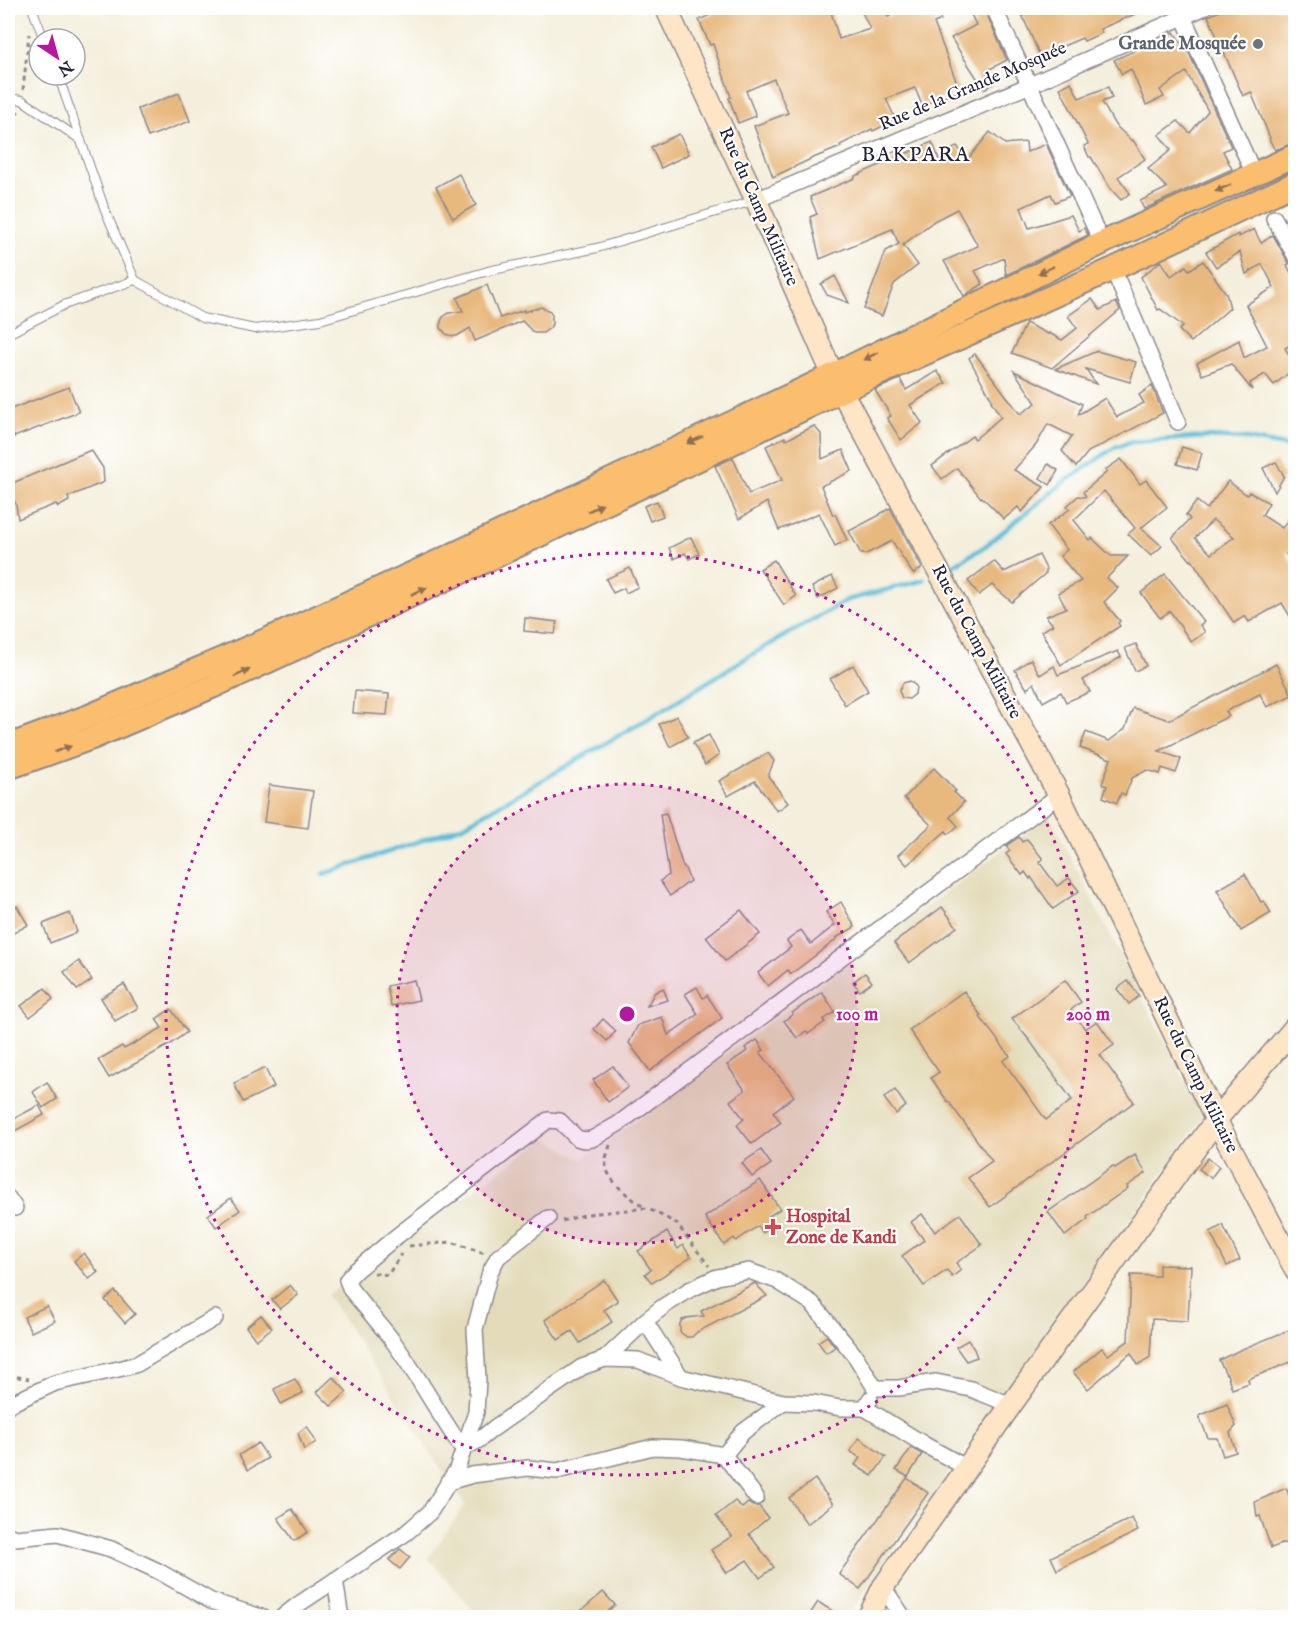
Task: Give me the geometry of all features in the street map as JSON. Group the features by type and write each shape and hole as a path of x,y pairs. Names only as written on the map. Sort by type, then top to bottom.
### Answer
{"main road":[{"path":"8,768 92,738 214,686 475,566 837,383 1102,243 1296,155"},
{"path":"8,746 89,716 282,633 837,383 1113,269 1296,183"}],"street":[{"name":"Rue du Camp Militaire","path":"666,8 756,200 837,383 1059,795 1216,1120 1296,1271"},
{"path":"994,8 1102,243"},
{"name":"Rue de la Grande Mosquée","path":"756,200 1029,85 1181,12 1203,8"},
{"path":"1181,12 1254,174"},
{"path":"1274,218 1296,257"},
{"path":"1113,269 1178,422"},
{"path":"463,1449 393,1341 351,1290 347,1280 355,1271 548,1120 560,1121 577,1138 584,1140 618,1124 1059,795"},
{"path":"868,1617 883,1587 1216,1120 1296,1026"},
{"path":"281,1617 406,1533 430,1512 457,1469 476,1412 478,1380 475,1329 490,1272 498,1257 548,1218"},
{"path":"605,1359 645,1321 689,1290 717,1277 749,1271 777,1281 812,1303 856,1356 875,1388"},
{"path":"8,1405 55,1383 136,1364 215,1318"},
{"path":"645,1321 681,1377"},
{"path":"463,1449 582,1366 605,1359 639,1360 681,1377 783,1402 814,1403 840,1408 865,1408 967,1468"},
{"path":"875,1388 899,1388 936,1382 971,1389 1011,1405"},
{"path":"865,1408 875,1388"},
{"path":"724,1455 743,1432 783,1402"},
{"path":"448,1482 472,1475 528,1468 557,1471 653,1447 681,1448 724,1455 756,1497"},
{"path":"10,1539 58,1534 111,1549 158,1571 211,1601 264,1617"},
{"path":"335,1580 340,1617"},
{"path":"883,1587 904,1617"}],"lane":[{"path":"32,9 39,27"},
{"path":"62,87 105,210 135,280 202,318 255,329 320,320 488,271 597,248 756,200"},
{"path":"8,98 22,100 81,140"},
{"path":"8,334 64,305 135,280"}],"path":[{"path":"8,148 22,100 32,9"},
{"path":"618,1124 605,1162 613,1182 635,1201 676,1223 717,1277"},
{"path":"534,1229 588,1214 647,1208"},
{"path":"355,1271 388,1275 406,1246 451,1242 498,1257"}],"shaded area":[{"name":"Hospital Zone de Kandi","path":"1049,816 1204,1117 847,1617 479,1617 428,1558 465,1505 327,1295 546,1138 582,1160"}],"building":[{"path":"725,8 830,8 839,39 870,29 860,8 883,8 888,17 904,8 935,8 941,20 934,23 960,91 922,105 915,88 886,99 896,120 873,131 872,129 840,145 841,147 773,177 754,126 788,113 774,79 746,91 756,116 738,123 713,44 710,45 699,20"},
{"path":"968,8 984,8 1007,60 986,71 994,83 984,89 951,38 976,25"},
{"path":"1019,8 1149,8 1100,29 1102,33 1084,41 1082,38 1040,56"},
{"name":"Grande Mosquée","path":"1227,8 1296,8 1296,142 1275,150 1251,92 1243,96 1208,16"},
{"path":"1174,32 1181,43 1184,42 1231,147 1223,151 1232,169 1144,209 1140,201 1167,188 1148,169 1171,150 1159,135 1178,121 1190,133 1208,111 1186,72 1160,90 1164,97 1146,105 1131,69 1122,74 1114,60"},
{"path":"1071,82 1079,98 1108,87 1112,98 1102,102 1115,125 1133,140 1145,159 1118,177 1130,193 1121,200 1110,188 1084,146 1088,144 1060,88"},
{"path":"179,93 190,121 148,137 138,109"},
{"path":"990,132 1005,144 1026,142 1027,152 1046,144 1070,196 1055,202 1051,194 1021,208 1029,228 1071,215 1079,231 1084,228 1088,235 1006,275 1004,258 975,271 983,284 964,296 944,261 978,246 957,209 934,221 903,245 918,265 894,284 882,316 864,309 886,251 899,244 892,229 820,259 810,217 817,214 810,197 932,142 939,159 957,146 967,160"},
{"path":"679,134 689,154 661,168 651,147"},
{"path":"459,174 476,205 453,218 436,187"},
{"path":"1254,229 1261,243 1273,235 1289,264 1287,265 1296,283 1296,342 1285,348 1296,367 1274,385 1265,374 1250,383 1252,390 1231,364 1202,375 1197,363 1239,340 1244,358 1267,346 1246,305 1274,287 1262,264 1246,274 1240,252 1216,267 1206,252 1238,234 1239,237"},
{"path":"1161,261 1171,276 1186,266 1189,270 1203,261 1226,293 1230,308 1191,342 1179,330 1183,326 1160,309 1158,310 1141,277"},
{"path":"835,276 849,303 827,295 821,284"},
{"path":"487,285 500,318 541,307 550,311 552,315 550,328 543,333 534,333 522,321 475,341 470,328 457,336 446,334 441,328 443,317 449,313 463,311 457,298"},
{"path":"1092,299 1100,310 1116,302 1120,310 1052,368 1012,353 1026,323 1062,340 1077,328 1068,316"},
{"path":"1097,351 1136,362 1130,382 1086,369 1096,384 1055,369"},
{"path":"975,354 1020,414 1036,403 1014,371 1082,404 1078,415 1105,398 1117,417 1144,403 1139,395 1152,386 1163,413 1088,452 1076,467 1062,451 1072,436 1048,424 1036,445 1014,470 1044,487 1022,512 1018,507 1004,519 981,498 957,468 942,479 932,466 972,436 975,439 1001,417 969,358"},
{"path":"937,371 946,383 910,405 922,423 901,440 887,418 891,416 875,390 900,379 906,390"},
{"path":"69,387 79,412 14,437 8,419 8,410"},
{"path":"814,426 821,434 822,459 843,450 852,471 821,486 847,540 835,546 819,513 779,530 767,502 739,519 715,466 733,458 749,494 782,480 766,446 785,437 786,440"},
{"path":"1182,447 1202,453 1197,470 1177,464"},
{"path":"91,450 103,468 104,482 68,497 69,501 58,507 56,504 18,519 16,504 8,492 8,485"},
{"path":"1121,459 1140,484 1146,480 1167,507 1141,528 1162,546 1151,556 1128,534 1135,528 1104,491 1074,520 1090,540 1092,538 1111,556 1128,556 1107,578 1118,588 1104,602 1120,621 1118,623 1120,626 1061,665 1041,631 1053,625 1046,616 1066,608 1058,593 1081,581 1060,556 1067,550 1048,525 1070,509 1067,506 1078,496 1086,496 1083,492 1107,472 1105,470"},
{"path":"1276,462 1284,476 1275,492 1263,468"},
{"path":"1048,464 1058,470 1050,485 1040,478"},
{"path":"1228,481 1247,495 1249,492 1269,503 1262,515 1282,528 1296,508 1296,544 1286,554 1296,569 1296,626 1282,603 1249,622 1245,616 1234,623 1192,560 1172,538 1190,519 1186,515 1197,501 1207,509","holes":["1213,520 1234,537 1211,554 1195,538"]},
{"path":"657,501 663,516 650,521 644,506"},
{"path":"890,508 922,568 913,574 892,541 866,554 861,554 849,531"},
{"path":"691,537 699,554 689,559 685,553 674,559 669,548"},
{"path":"1039,555 1046,573 1012,602 992,585 979,595 968,581 994,561 1004,572"},
{"path":"774,560 796,596 784,605 760,569"},
{"path":"630,568 638,587 626,593 624,588 613,593 606,579"},
{"path":"1165,574 1204,622 1200,625 1205,632 1191,642 1170,611 1160,618 1141,593"},
{"path":"832,576 838,588 818,599 812,587"},
{"path":"525,618 557,622 555,634 524,631"},
{"path":"1136,644 1146,666 1135,671 1125,648"},
{"path":"1118,651 1121,657 1083,680 1090,692 1066,702 1061,692 1043,702 1034,683 1027,689 1015,670 1031,659 1040,675 1054,666 1058,675"},
{"path":"1276,664 1292,695 1267,707 1260,694 1226,711 1229,716 1159,751 1181,759 1176,773 1162,768 1160,774 1147,770 1132,778 1125,795 1121,793 1117,803 1103,797 1107,786 1102,784 1111,759 1080,748 1086,732 1109,741 1125,729 1133,708 1169,720"},
{"path":"853,665 868,691 845,705 830,679"},
{"path":"910,681 916,686 915,694 909,699 902,698 899,691 903,683"},
{"path":"355,691 389,694 387,715 353,713"},
{"path":"677,716 688,737 670,747 659,724"},
{"path":"709,735 719,755 705,765 693,743"},
{"path":"768,753 774,761 768,776 788,803 777,811 755,781 728,796 719,781"},
{"path":"934,768 964,802 950,817 958,826 948,834 946,831 907,865 898,855 931,825 904,798"},
{"path":"269,785 313,791 308,828 264,822"},
{"path":"666,813 683,867 690,881 670,896 660,881 669,875 660,814"},
{"path":"1019,837 1022,842 1027,839 1043,859 1039,862 1057,886 1069,878 1079,891 1053,909 1031,877 1030,879 1025,872 1022,875 1006,854 1010,851 1006,846"},
{"path":"1245,874 1261,902 1264,901 1271,913 1241,931 1217,890"},
{"path":"841,902 855,927 836,938 791,974 788,970 768,986 758,973 791,947 787,941 801,930 811,944 835,925 826,912"},
{"path":"17,906 28,925 8,936 8,911"},
{"path":"942,907 957,927 909,963 894,943"},
{"path":"741,910 760,934 725,961 706,937"},
{"path":"70,913 77,932 50,943 43,924"},
{"path":"79,961 92,980 77,990 64,972"},
{"path":"865,973 872,982 860,991 853,982"},
{"path":"414,980 419,1000 391,1006 387,986"},
{"path":"1065,980 1081,1002 1071,1010 1085,1029 1097,1021 1114,1045 1100,1055 1134,1102 990,1207 968,1178 992,1161 931,1078 939,1072 909,1030 964,991 980,1017 1010,1056 1003,1061 1046,1120 1072,1100 1012,1019"},
{"path":"1128,981 1139,996 1129,1004 1117,989"},
{"path":"124,984 138,1008 115,1021 101,998"},
{"path":"697,987 703,998 707,995 722,1018 650,1071 629,1043 638,1025 662,1017 668,1035 698,1014 685,994"},
{"path":"45,988 53,999 30,1017 21,1006"},
{"path":"663,988 668,1000 647,1006 655,992"},
{"path":"822,992 835,1012 808,1034 806,1031 797,1038 784,1021"},
{"path":"171,1009 187,1032 169,1045 109,1078 98,1060 162,1028 156,1019"},
{"path":"603,1019 616,1031 607,1041 594,1029"},
{"path":"757,1040 764,1050 760,1052 794,1096 773,1112 781,1122 752,1144 737,1125 744,1119 730,1101 745,1090 727,1065 747,1051 745,1048"},
{"path":"613,1066 628,1087 608,1102 593,1080"},
{"path":"265,1068 274,1087 243,1102 234,1083"},
{"path":"47,1082 57,1099 43,1108 33,1092"},
{"path":"895,1090 906,1106 896,1114 884,1098"},
{"path":"39,1105 44,1115 13,1132 8,1122"},
{"path":"761,1150 771,1164 752,1177 742,1163"},
{"path":"1135,1155 1146,1173 1065,1236 1048,1212 1113,1166 1115,1168"},
{"path":"1208,1158 1219,1167 1211,1178 1199,1169"},
{"path":"760,1180 780,1209 769,1216 775,1225 763,1233 758,1226 736,1241 734,1238 724,1245 705,1217"},
{"path":"231,1198 240,1210 216,1227 208,1215"},
{"path":"922,1214 935,1232 960,1214 982,1245 956,1263 961,1270 952,1277 947,1270 924,1286 902,1256 924,1240 911,1222"},
{"path":"1223,1225 1240,1260 1227,1266 1210,1232"},
{"path":"667,1232 678,1249 683,1245 691,1257 652,1283 645,1274 651,1270 638,1251"},
{"path":"84,1253 98,1272 89,1279 74,1261"},
{"path":"1159,1265 1191,1266 1188,1321 1152,1319 1150,1357 1138,1365 1131,1353 1088,1389 1073,1372 1102,1348 1108,1355 1128,1341 1131,1275 1159,1276"},
{"path":"604,1280 618,1301 604,1310 612,1322 580,1343 572,1331 558,1340 545,1320"},
{"path":"755,1283 767,1296 697,1332 692,1337 687,1337 680,1332 682,1320 704,1316 701,1311"},
{"path":"290,1285 298,1295 280,1309 272,1300"},
{"path":"115,1291 135,1314 125,1323 105,1300"},
{"path":"47,1306 55,1321 31,1332 24,1317"},
{"path":"261,1315 272,1328 256,1340 246,1327"},
{"path":"1296,1327 1296,1360 1248,1379 1249,1383 1232,1389 1219,1360"},
{"path":"827,1336 835,1347 826,1353 818,1342"},
{"path":"968,1340 977,1357 966,1361 956,1347"},
{"path":"333,1377 347,1392 331,1406 317,1392"},
{"path":"295,1379 303,1393 281,1404 274,1389"},
{"path":"1227,1404 1236,1426 1230,1433 1236,1452 1223,1456 1217,1438 1208,1438 1199,1416"},
{"path":"307,1426 316,1442 304,1450 298,1433"},
{"path":"859,1438 886,1457 872,1476 855,1465 860,1458 850,1451"},
{"path":"258,1443 268,1458 248,1470 239,1455"},
{"path":"911,1448 922,1454 908,1477 896,1470"},
{"path":"907,1478 928,1493 860,1589 839,1574"},
{"path":"815,1479 833,1504 807,1524 789,1498"},
{"path":"1286,1488 1289,1495 1296,1492 1296,1539 1271,1548 1260,1516 1257,1517 1255,1502"},
{"path":"735,1501 742,1508 748,1503 759,1506 768,1518 749,1534 774,1567 760,1578 747,1560 727,1573 711,1550 732,1536 716,1516"},
{"path":"292,1509 308,1532 294,1541 278,1518"},
{"path":"1132,1518 1138,1531 1057,1570 1051,1557"},
{"path":"400,1549 410,1557 400,1569 389,1560"},
{"path":"603,1592 615,1605 601,1617 574,1617"},
{"path":"818,1602 842,1617 808,1617"}],"waterway":[{"path":"949,568 984,547 1063,483 1115,447 1131,442 1206,437 1247,439 1296,448"},
{"path":"324,874 463,826 847,600 924,580"}],"place":[{"name":"Grande Mosquée","path":"1258,44"},
{"name":"Hospital Zone de Kandi","path":"773,1227"}],"district":[{"name":"BAKPARA","path":"916,155"}]}
